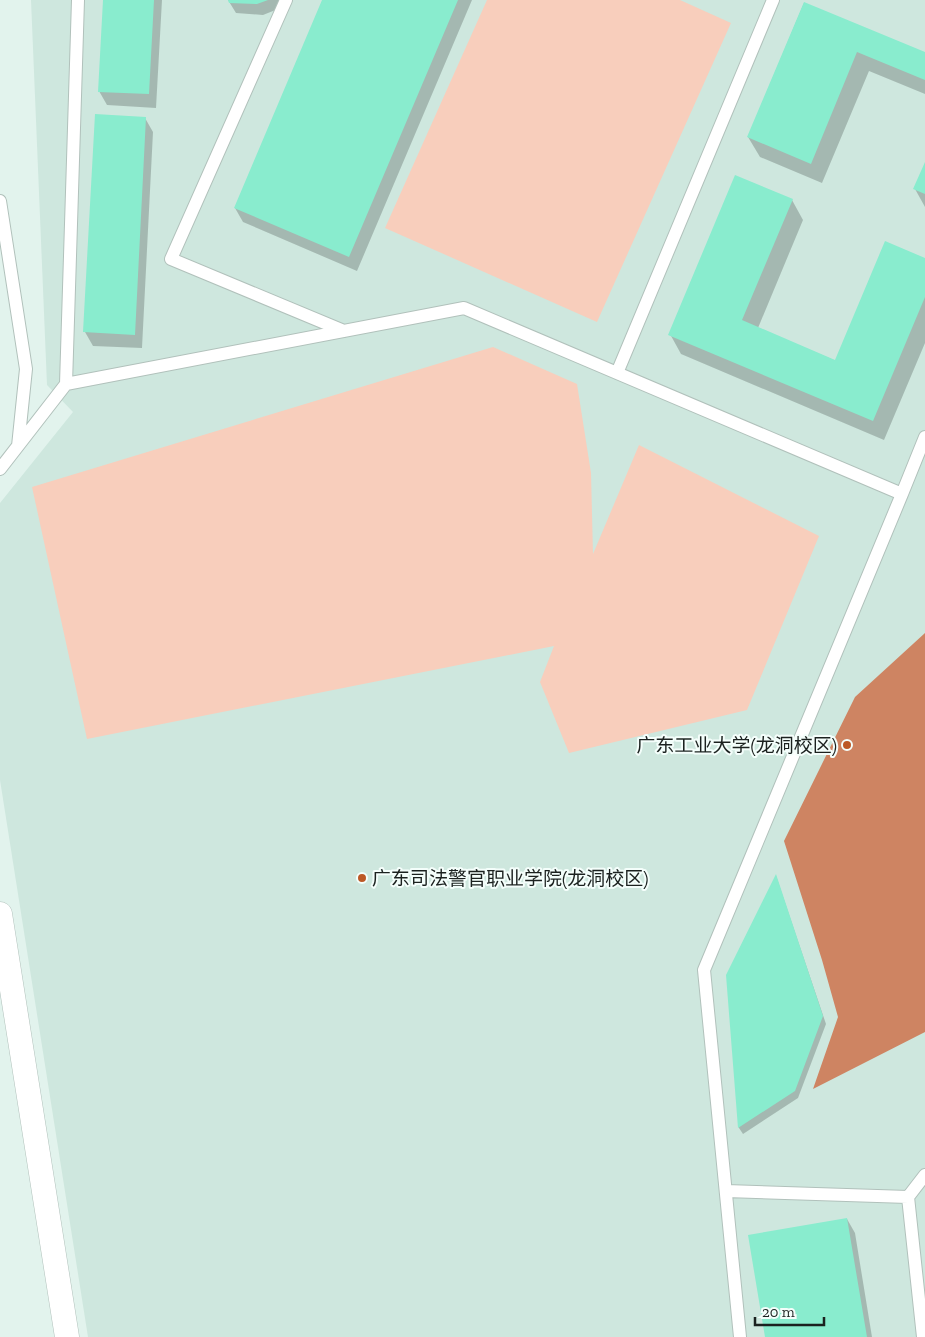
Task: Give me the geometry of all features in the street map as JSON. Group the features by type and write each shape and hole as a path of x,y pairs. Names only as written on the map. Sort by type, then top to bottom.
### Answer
{"street":[{"path":"0,914 67,1337"}],"lane":[{"path":"0,469 66,384 78,0"},
{"path":"286,0 171,259 344,331"},
{"path":"617,373 774,0"},
{"path":"0,201 26,370 18,446"},
{"path":"66,384 464,308 902,494"},
{"path":"740,1337 704,970 925,437"},
{"path":"923,1337 908,1197 925,1175"},
{"path":"726,1191 908,1197"}],"shaded area":[{"path":"31,0 925,0 925,1337 88,1337 0,780 0,503 73,412 47,385"},
{"path":"487,0 680,0 731,23 597,322 385,228"},
{"path":"493,347 577,384 591,473 593,554 639,445 819,536 747,710 569,753 540,682 554,646 87,739 32,487"},
{"path":"925,633 925,1032 813,1089 838,1017 784,841 855,697"}],"building":[{"path":"103,0 154,0 149,94 98,92"},
{"path":"228,0 268,0 257,4 229,3"},
{"path":"322,0 458,0 349,257 234,208"},
{"path":"804,2 925,52 925,80 857,52 811,164 747,137"},
{"path":"95,114 146,117 135,335 83,332"},
{"path":"925,162 925,194 913,189"},
{"path":"735,175 793,199 742,320 835,360 885,241 925,258 925,297 873,421 668,335"},
{"path":"776,874 823,1016 795,1091 738,1128 726,975"},
{"path":"847,1218 867,1337 765,1337 748,1235"}],"place":[{"name":"广东工业大学(龙洞校区)","path":"847,745"},
{"name":"广东司法警官职业学院(龙洞校区)","path":"362,878"}]}
